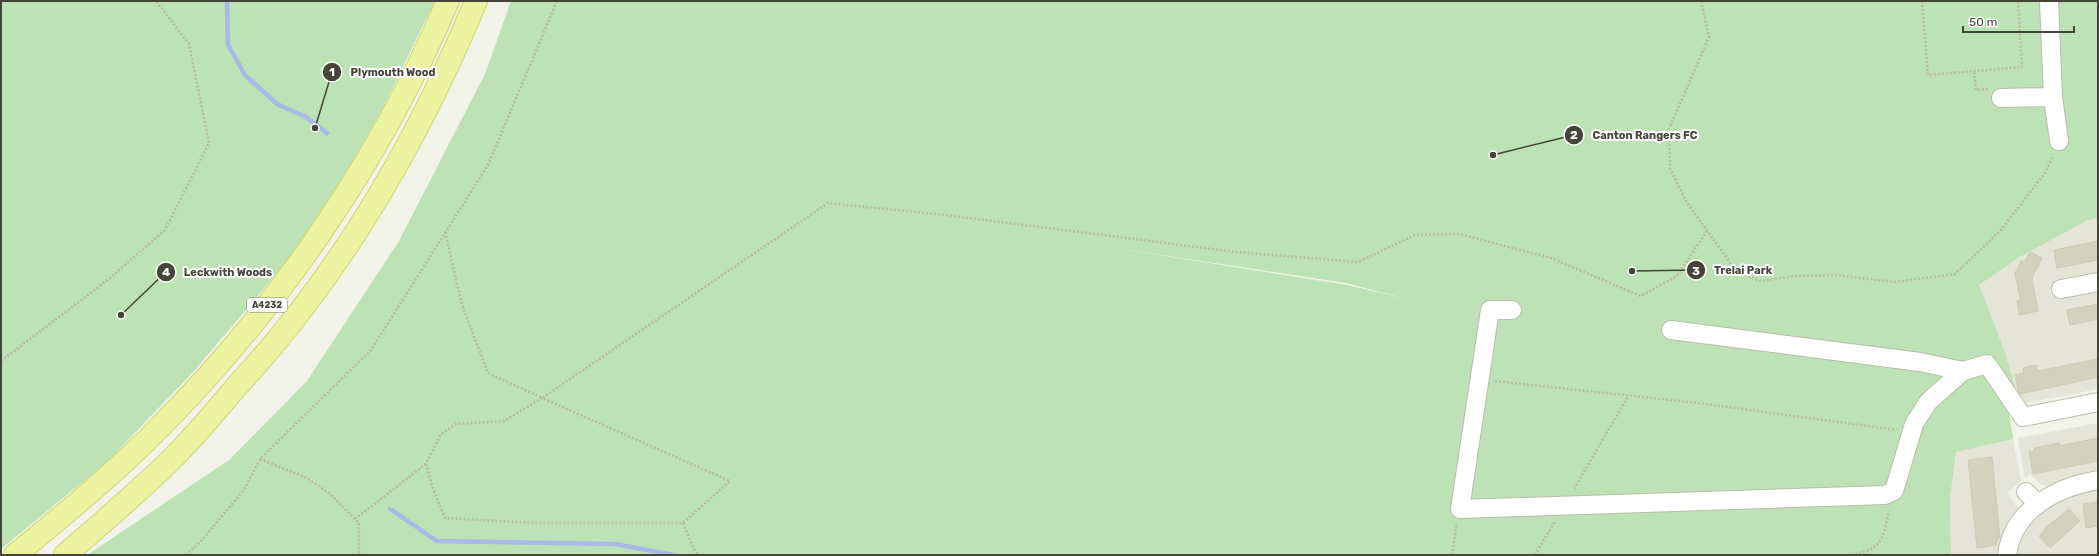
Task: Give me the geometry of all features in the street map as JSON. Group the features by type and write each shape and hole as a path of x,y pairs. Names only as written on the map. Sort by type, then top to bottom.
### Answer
{"main road":[{"name":"A4232","path":"15,555 86,497 146,441 194,392 248,330 302,259 358,174 409,82 448,1"},
{"name":"A4232","path":"65,555 105,521 172,458 270,349 308,301 355,234 409,143 456,47 476,1"}],"street":[{"path":"2049,1 2053,97 2059,141"},
{"path":"2001,98 2053,97"},
{"path":"2062,289 2098,282"},
{"path":"1512,310 1490,310 1460,509 1885,494 1894,491 1914,424 1928,402 1963,371 1987,364 2023,417 2098,402"},
{"path":"1671,330 1920,362 1963,371"},
{"path":"2007,555 2008,545 2014,530 2032,498 2098,480"}],"path":[{"path":"1,361 109,279 165,230 209,143 189,44 156,1"},
{"path":"186,555 201,541 244,490 260,459 371,350 488,165 557,1"},
{"path":"1701,1 1709,37 1669,129 1670,168 1686,201 1736,271 1760,282 1795,276 1836,274 1894,282 1955,274 2001,230 2045,173 2059,141"},
{"path":"1922,1 1928,75 2022,67 2018,1"},
{"path":"1974,72 1976,90 1999,88 2001,98"},
{"path":"355,519 426,464 441,434 456,424 504,421 542,398 828,203 945,215 1236,252 1358,262 1415,235 1459,234 1551,258 1641,296 1677,276 1707,231"},
{"path":"426,464 433,489 445,518 535,522 683,524 730,481 488,373 462,305 446,232"},
{"path":"1480,380 1628,396 1911,432"},
{"path":"1535,555 1628,396"},
{"path":"260,459 306,478 329,493 359,523 359,555"},
{"path":"1851,555 1874,548 1883,537 1894,491"},
{"path":"1452,555 1460,509"},
{"path":"683,524 694,549 699,555"}],"shaded area":[{"path":"2098,218 2098,389 2020,404 2006,355 1978,285 2018,258 2086,221"},
{"path":"2098,423 2098,470 2084,473 2047,486 2041,485 2030,474 2025,478 2018,438"},
{"path":"2013,439 2021,481 2007,493 2019,509 2010,520 2002,545 1994,555 1951,555 1950,498 1956,452"},
{"path":"2098,488 2098,555 2015,555 2023,532 2046,509 2056,502 2081,492"}],"green space":[{"path":"1,1 435,1 384,106 336,190 289,259 194,371 107,462 1,549"},
{"path":"511,1 2098,1 2098,218 2086,221 2018,258 1979,285 2006,355 2020,404 2008,406 2013,439 1956,452 1950,498 1951,555 87,555 229,460 307,381 399,241 485,74","holes":["1108,247 1346,283 1407,299 1347,285"]}],"building":[{"path":"2098,241 2098,260 2057,268 2054,250"},
{"path":"2030,252 2042,258 2032,278 2038,311 2019,315 2017,301 2021,301 2015,273 2021,261 2024,262"},
{"path":"2098,304 2098,319 2070,325 2067,310"},
{"path":"2098,359 2098,377 2020,394 2018,390 2015,375 2024,373 2023,368 2036,365 2037,371"},
{"path":"2098,438 2098,461 2033,474 2029,452 2035,451 2034,448 2059,443 2059,446"},
{"path":"1992,457 2000,538 1997,539 1997,545 1977,548 1968,460"},
{"path":"2098,502 2098,526 2086,528 2083,504"},
{"path":"2069,509 2080,521 2050,548 2039,536 2045,530 2044,529"}],"waterway":[{"path":"227,1 228,45 245,75 277,104 306,117 327,133"},
{"path":"390,509 437,541 615,544 674,555"}],"place":[{"name":"Plymouth Wood","path":"315,128"},
{"name":"Canton Rangers FC","path":"1493,155"},
{"name":"Trelai Park","path":"1632,271"},
{"name":"Leckwith Woods","path":"121,315"}]}
